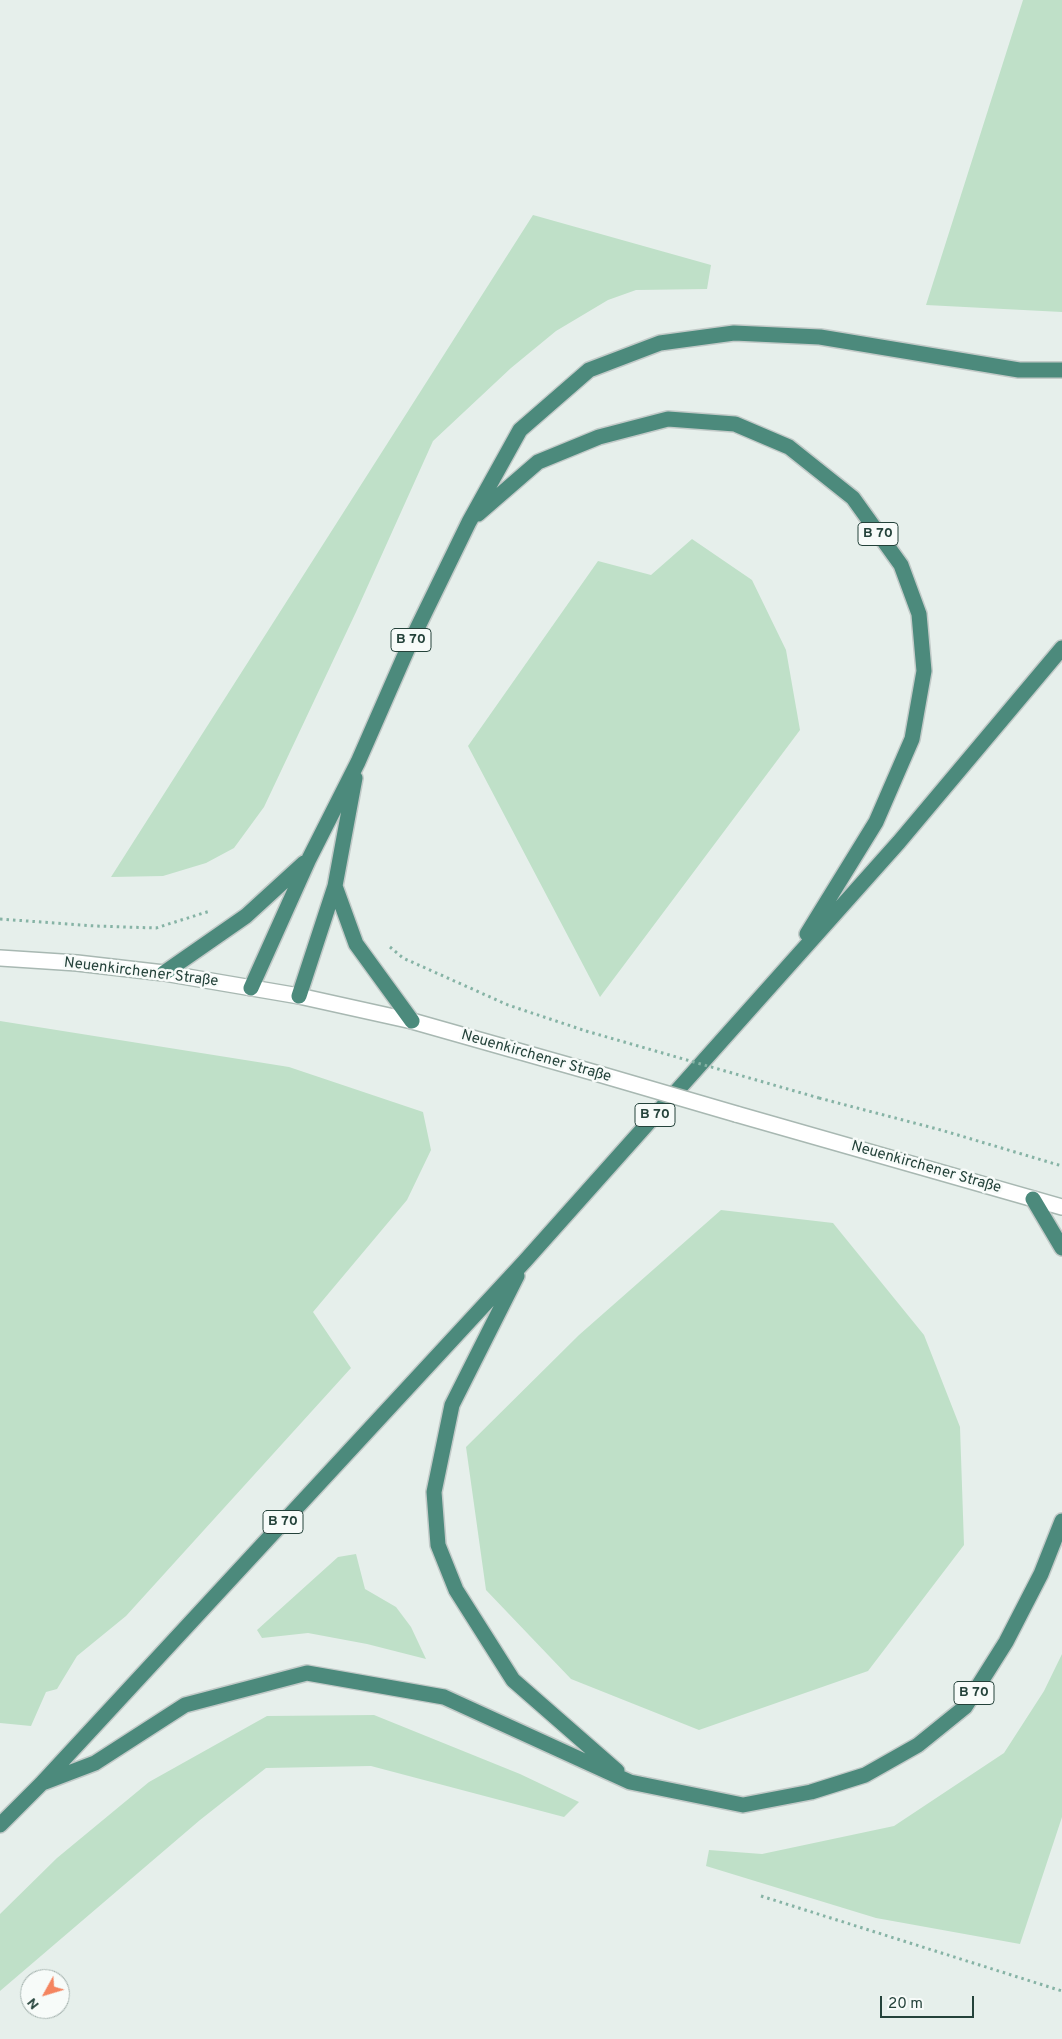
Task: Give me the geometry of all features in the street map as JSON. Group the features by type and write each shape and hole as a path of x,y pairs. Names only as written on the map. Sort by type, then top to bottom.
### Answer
{"highway":[{"name":"B 70","path":"251,988 309,859 358,762 411,641 469,522 520,430 589,370 660,343 734,332 820,337 1019,370 1062,370"},
{"name":"B 70","path":"469,522 538,462 599,437 668,419 735,424 788,447 852,498 901,565 919,614 924,671 912,739 876,822 786,969"},
{"name":"B 70","path":"0,1825 41,1784 525,1261 899,842 1062,648"},
{"name":"B 70","path":"299,996 334,886 358,762"},
{"name":"B 70","path":"164,973 246,916 309,859"},
{"path":"334,886 356,944 412,1021"},
{"path":"1034,1199 1062,1248"},
{"name":"B 70","path":"525,1261 452,1405 434,1492 438,1545 456,1590 513,1680 630,1782"},
{"name":"B 70","path":"41,1784 95,1763 186,1705 307,1673 444,1697 630,1782 743,1805 811,1792 864,1775 918,1745 965,1707 1006,1642 1041,1574 1062,1521"}],"street":[{"name":"Neuenkirchener Straße","path":"0,958 77,963 164,973 299,996 412,1021 1062,1207"}],"path":[{"path":"586,1031 819,1098 941,1130 1062,1166"},
{"path":"761,1896 1062,1990"}],"green space":[{"path":"1023,0 1062,0 1062,312 926,305"},
{"path":"533,215 711,265 707,289 636,290 608,300 556,331 511,368 433,441 356,612 264,807 234,848 206,863 163,876 111,877"},
{"path":"692,539 752,580 786,650 800,730 600,997 468,746 598,561 651,575"},
{"path":"0,1021 289,1067 423,1112 431,1150 407,1200 313,1312 351,1368 126,1616 77,1656 57,1689 46,1692 31,1726 0,1723"},
{"path":"721,1210 833,1223 924,1335 960,1427 964,1545 868,1671 699,1730 571,1679 486,1590 466,1447 579,1335"},
{"path":"356,1554 365,1589 396,1607 411,1627 426,1659 367,1644 308,1633 262,1638 257,1630 338,1557"},
{"path":"1062,1654 1062,1817 1020,1944 876,1918 706,1866 709,1850 762,1854 894,1826 1004,1753 1044,1691"},
{"path":"374,1715 520,1774 579,1802 564,1817 371,1766 266,1768 200,1820 26,1969 20,1969 20,1974 0,1991 0,1914 57,1858 149,1782 267,1716"}]}
